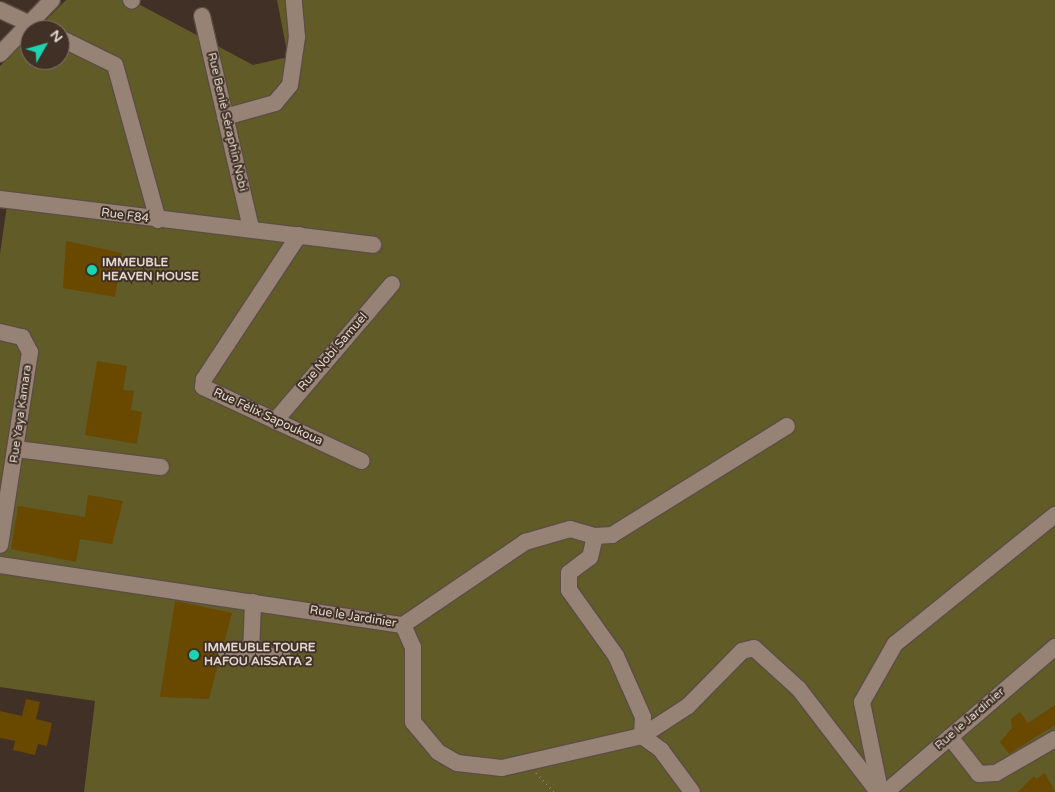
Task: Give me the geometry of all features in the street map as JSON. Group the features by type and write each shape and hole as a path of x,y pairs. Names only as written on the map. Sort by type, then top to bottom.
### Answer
{"street":[{"path":"40,20 52,0"},
{"path":"225,117 275,103 290,85 297,37 294,0"},
{"path":"0,10 21,20"},
{"name":"Rue Benié Séraphin Nobi","path":"202,16 251,228"},
{"path":"0,54 20,39"},
{"path":"70,43 115,65 158,220"},
{"name":"Rue F84","path":"0,199 158,220 251,228 373,245"},
{"name":"Rue Félix Sapoukoua","path":"299,234 204,379 203,387 362,461"},
{"name":"Rue Nobi Samuel","path":"275,420 392,284"},
{"name":"Rue Yaya Kamara","path":"0,332 22,337 30,352 0,545"},
{"path":"403,625 525,542 570,529 595,536 612,535 787,426"},
{"path":"16,449 161,466"},
{"path":"880,792 862,702 896,644 1055,515"},
{"path":"595,536 590,557 569,573 569,590 616,656 643,717 642,736 661,750 692,792"},
{"name":"Rue le Jardinier","path":"0,565 403,625 413,647 412,722 422,737 457,763 502,768 527,764 642,736 688,706 742,651 754,648 799,689 880,792"},
{"path":"251,655 253,602"},
{"name":"Rue le Jardinier","path":"886,792 1055,647"},
{"path":"226,653 283,657"},
{"path":"950,736 979,774 996,773 1055,739"}],"path":[{"path":"527,764 554,792"}],"shaded area":[{"path":"66,0 131,0 253,65 288,57 277,0 1055,0 1055,792 84,792 95,701 0,687 0,254 8,198 0,197 0,66 20,46 20,70 70,70 70,20 46,20"}],"building":[{"name":"IMMEUBLE HEAVEN HOUSE","path":"66,241 122,253 115,297 63,288"},
{"path":"97,361 127,366 123,390 134,391 131,410 142,412 137,444 85,435"},
{"path":"88,495 123,501 112,544 80,539 76,562 11,549 18,506 85,517"},
{"name":"IMMEUBLE TOURE HAFOU AISSATA 2","path":"175,601 232,613 224,644 216,652 219,660 209,699 160,697"},
{"path":"26,699 40,702 36,719 52,723 47,746 38,744 35,755 13,750 15,741 0,738 0,711 22,716"},
{"path":"1055,705 1055,725 1009,754 1000,742 1012,728 1011,719 1020,712 1028,723"},
{"path":"1045,773 1055,792 1018,792 1034,776 1036,779"}],"place":[{"name":"IMMEUBLE HEAVEN HOUSE","path":"92,270"},
{"name":"IMMEUBLE TOURE HAFOU AISSATA 2","path":"194,655"}]}
